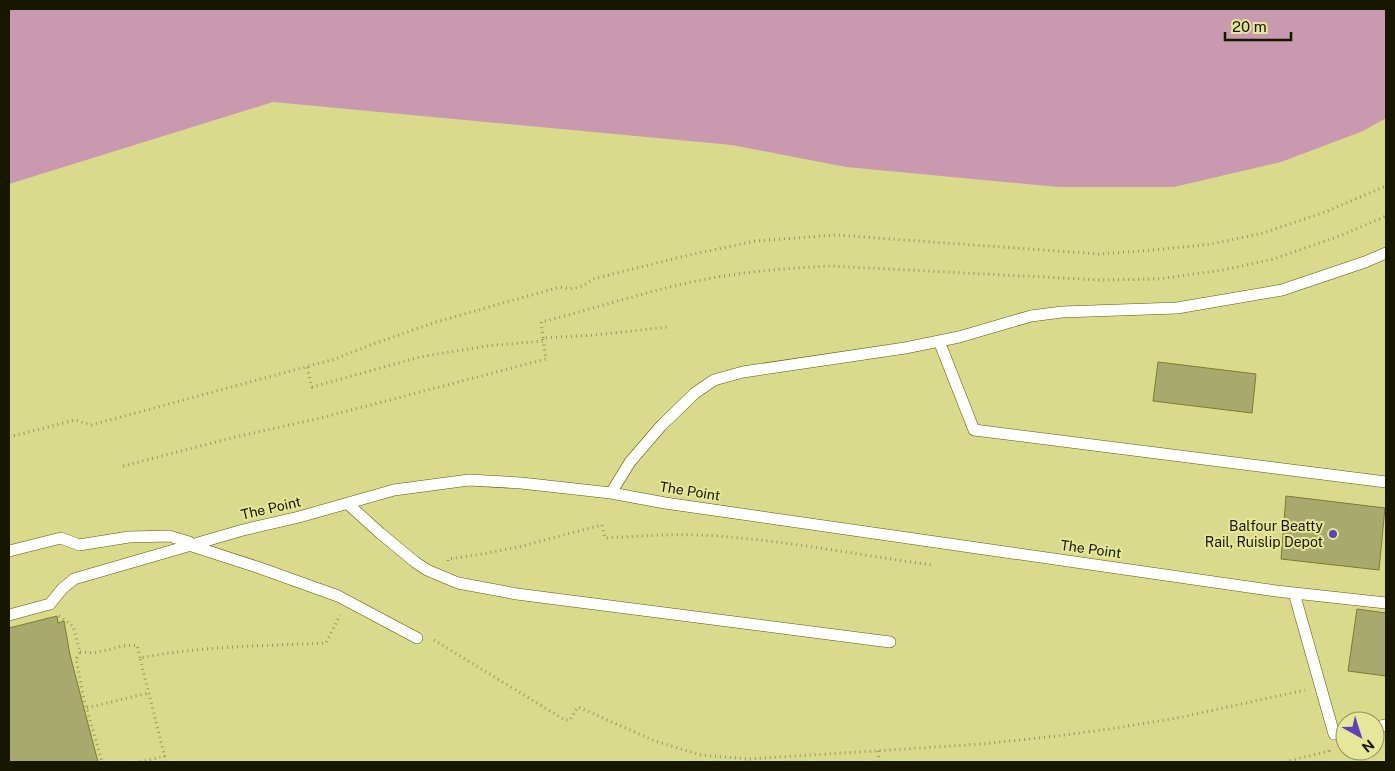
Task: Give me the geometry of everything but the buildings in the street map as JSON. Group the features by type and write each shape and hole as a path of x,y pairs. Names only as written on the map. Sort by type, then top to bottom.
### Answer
{"lane":[{"path":"611,493 630,462 661,426 695,393 714,380 743,372 896,350 959,337 1031,316 1062,312 1177,308 1282,290 1365,262 1386,252"},
{"path":"939,341 974,430 1386,482"},
{"name":"The Point","path":"9,615 50,604 62,589 74,580 189,545 243,530 282,522 394,490 469,480 521,483 611,493 675,505 1294,593 1386,604"},
{"path":"348,504 380,534 415,562 427,570 458,583 516,594 890,642"},
{"path":"9,551 61,538 79,545 129,537 169,536 189,542 189,545 338,596 417,638"},
{"path":"1294,593 1335,734"}],"path":[{"path":"9,437 75,420 91,424 335,359 444,320 560,288 567,290 586,285 593,279 755,241 836,235 1099,254 1142,252 1212,244 1263,233 1326,212 1386,186"},
{"path":"123,466 235,437 321,418 546,359 541,322 710,278 791,268 830,266 1100,280 1158,279 1223,270 1274,259 1342,235 1386,216"},
{"path":"307,367 312,386 436,354 486,346 668,327"},
{"path":"445,578 448,559 518,547 602,525 605,538 661,534 715,536 775,542 932,565"},
{"path":"53,599 56,613 73,626 80,652 76,658 102,762"},
{"path":"140,658 159,654 229,648 326,643 347,600"},
{"path":"417,638 426,635 565,720 570,720 578,707 654,741 701,755 749,759 982,744 1116,728 1182,717 1313,688"},
{"path":"80,652 94,653 123,646 137,646 166,762"},
{"path":"87,708 148,693"},
{"path":"1285,762 1329,751 1327,742"},
{"path":"878,751 879,762"},
{"path":"140,762 165,756"}],"shaded area":[{"path":"9,9 1386,9 1386,118 1363,131 1281,162 1174,187 1059,187 846,167 732,145 273,102 9,184"}],"place":[{"name":"Balfour Beatty Rail, Ruislip Depot","path":"1333,534"}]}
